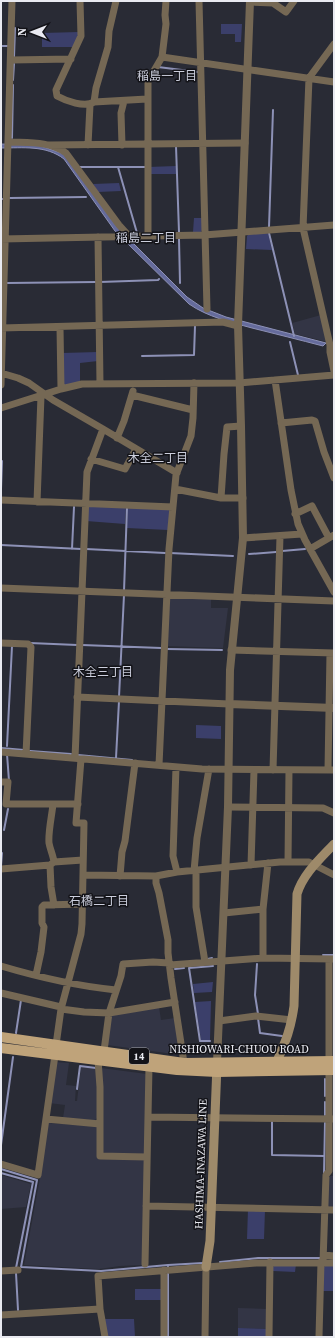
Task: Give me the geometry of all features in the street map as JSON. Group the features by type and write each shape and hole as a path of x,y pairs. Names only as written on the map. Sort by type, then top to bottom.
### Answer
{"main road":[{"path":"278,1061 290,1031 292,1020 297,894 305,877 334,844"},
{"name":"NISHIOWARI-CHUOU ROAD","path":"1,1037 98,1060 177,1070 278,1061 332,1066"},
{"name":"NISHIOWARI-CHUOU ROAD","path":"1,1048 104,1051 171,1062 217,1067 332,1066"},
{"name":"HASHIMA-INAZAWA LINE","path":"206,1267 210,1241 212,1207 217,1067"}],"street":[{"path":"1,385 3,239 9,145 12,1"},
{"path":"80,1 81,36 56,90 57,96 80,104 147,99"},
{"path":"88,145 92,104 108,47 109,31 116,1"},
{"path":"148,236 148,82 162,57 166,24 166,1"},
{"path":"199,1 207,309"},
{"path":"217,1067 226,868 231,650 243,538 238,324 250,2 274,3 286,12 294,1"},
{"path":"334,44 309,78 303,228 330,345 334,371"},
{"path":"162,57 334,82"},
{"path":"11,60 71,59"},
{"path":"1,95 10,95"},
{"path":"122,145 121,113 124,101"},
{"path":"9,145 40,143 60,148 66,153 119,225 129,236"},
{"path":"50,145 245,143"},
{"path":"3,239 204,235 334,225"},
{"path":"98,237 100,384"},
{"path":"2,328 223,322 238,324"},
{"path":"60,327 61,389"},
{"path":"1,373 29,383 43,395 177,473"},
{"path":"1,408 82,384 240,383 334,375"},
{"path":"275,380 295,514 302,534 332,584 334,592"},
{"path":"159,765 169,549 177,473 191,436 194,383"},
{"path":"117,438 124,421 134,384"},
{"path":"37,502 43,395"},
{"path":"132,395 192,410"},
{"path":"281,423 315,421 324,452 334,478"},
{"path":"221,498 227,427 241,426"},
{"path":"1,1164 38,1175 61,1008 81,934 84,823 76,823 78,804 77,697 85,504 87,472 103,429"},
{"path":"92,459 125,469 136,449"},
{"path":"175,489 221,498 243,498"},
{"path":"1,500 173,507"},
{"path":"295,514 312,506 331,536 310,549"},
{"path":"243,538 302,534"},
{"path":"273,770 280,536"},
{"path":"1,588 334,601"},
{"path":"1,643 28,644 31,647 26,754"},
{"path":"1,752 209,769 331,770 332,653 231,650"},
{"path":"77,697 331,708"},
{"path":"120,876 135,763"},
{"path":"176,767 173,856 177,872"},
{"path":"205,962 196,908 195,870 197,838 209,769"},
{"path":"251,865 254,770"},
{"path":"288,862 289,770"},
{"path":"1,782 8,782 6,804 78,804"},
{"path":"53,804 49,844 52,863 51,886 54,905"},
{"path":"228,807 323,808 334,813"},
{"path":"1,869 83,860"},
{"path":"83,875 156,876 195,870 288,862 309,862 334,875"},
{"path":"264,958 263,909 268,863"},
{"path":"156,876 156,883 160,893 168,940 169,964 184,1063"},
{"path":"36,975 44,928 42,923 42,907 44,905 83,904"},
{"path":"224,913 263,909"},
{"path":"104,1051 109,1013 121,976 123,964 153,962 169,964 264,958 332,959 332,1119 329,1172 326,1176 320,1337"},
{"path":"1,966 67,983 116,990"},
{"path":"1,993 61,1008 109,1013 175,1002"},
{"path":"219,1021 256,1016 292,1020"},
{"path":"98,1060 100,1087 100,1156 147,1156"},
{"path":"145,1264 149,1067"},
{"path":"148,1117 332,1119"},
{"path":"46,1119 100,1124"},
{"path":"146,1206 334,1210"},
{"path":"323,1260 334,1256"},
{"path":"104,1337 100,1309 98,1276 270,1262 323,1260 334,1263"},
{"path":"269,1337 270,1262"},
{"path":"205,1337 206,1267"},
{"path":"1,1271 18,1270"},
{"path":"164,1270 164,1337"},
{"path":"1,1314 100,1309"}],"shaded area":[{"path":"221,24 242,24 241,42 235,42 235,34 221,34"},
{"path":"79,32 74,47 42,47 42,33"},
{"path":"1,144 38,145 64,154 121,230 118,234 115,231 64,159 50,151 42,149 1,148"},
{"path":"176,166 176,174 148,174 148,167"},
{"path":"119,183 121,191 98,192 93,184"},
{"path":"194,218 202,218 201,232 193,232"},
{"path":"268,233 272,250 246,249 247,236 249,234"},
{"path":"129,239 187,297 203,308 226,317 326,343 323,346 252,328 219,319 196,309 189,304 126,242"},
{"path":"321,315 328,342 295,334 292,323"},
{"path":"98,352 98,361 80,363 80,382 63,386 62,353"},
{"path":"89,505 126,507 125,524 86,521"},
{"path":"128,507 170,510 168,530 127,528"},
{"path":"170,597 211,598 211,608 228,608 223,648 166,646"},
{"path":"196,725 221,726 221,739 196,738"},
{"path":"213,982 212,992 194,993 193,984"},
{"path":"211,1001 210,1040 201,1040 195,1002"},
{"path":"159,1007 161,1020 175,1018 181,1055 107,1045 112,1015"},
{"path":"55,1062 69,1063 66,1085 76,1086 75,1101 77,1101 81,1067 97,1069 98,1117 93,1122 63,1118 65,1105 49,1103"},
{"path":"101,1068 147,1074 145,1153 143,1155 103,1154"},
{"path":"48,1123 96,1126 98,1128 97,1158 145,1160 143,1265 99,1269 24,1265 40,1178"},
{"path":"334,1157 334,1208 328,1208 327,1176 333,1176"},
{"path":"1,1175 31,1184 26,1207 1,1209"},
{"path":"248,1209 265,1210 264,1239 247,1239"},
{"path":"276,1264 296,1264 295,1272 273,1271 273,1267"},
{"path":"327,1264 334,1264 334,1291 323,1291 324,1267"},
{"path":"135,1289 161,1289 161,1300 135,1300"},
{"path":"238,1308 267,1309 267,1329 238,1328"},
{"path":"103,1319 134,1319 135,1337 106,1337"},
{"path":"238,1328 267,1329 267,1337 238,1337"}],"waterway":[{"path":"14,57 15,28"},
{"path":"1,46 8,46"},
{"path":"13,80 14,64"},
{"path":"158,67 198,72"},
{"path":"12,138 13,85"},
{"path":"269,227 273,110"},
{"path":"176,146 179,232"},
{"path":"79,167 145,167"},
{"path":"118,167 137,233"},
{"path":"10,198 86,197"},
{"path":"269,233 294,336"},
{"path":"179,239 180,283"},
{"path":"100,282 159,279"},
{"path":"7,283 96,282"},
{"path":"142,356 194,355 195,326"},
{"path":"290,342 298,375"},
{"path":"1,489 2,461"},
{"path":"72,549 74,507"},
{"path":"124,591 127,508"},
{"path":"1,545 81,549"},
{"path":"86,549 165,553"},
{"path":"282,551 305,549"},
{"path":"249,554 276,552"},
{"path":"170,553 233,556"},
{"path":"119,697 124,595"},
{"path":"30,643 77,645"},
{"path":"82,645 161,648"},
{"path":"7,746 12,646"},
{"path":"167,649 222,650"},
{"path":"116,758 119,701"},
{"path":"1,748 24,750"},
{"path":"30,751 71,754"},
{"path":"7,754 9,781"},
{"path":"78,755 132,760"},
{"path":"4,830 8,809"},
{"path":"1,853 1,866"},
{"path":"323,955 334,955"},
{"path":"208,959 212,958"},
{"path":"257,964 255,995 258,1014"},
{"path":"189,968 213,966"},
{"path":"175,969 184,968"},
{"path":"189,968 200,1041 210,1041"},
{"path":"16,1033 20,1000"},
{"path":"258,1018 260,1033 282,1036"},
{"path":"1,1145 13,1057"},
{"path":"77,1089 80,1066 96,1068"},
{"path":"325,1079 325,1096"},
{"path":"325,1102 325,1115"},
{"path":"272,1121 272,1155 324,1156"},
{"path":"324,1174 325,1123"},
{"path":"1,1169 37,1180 21,1267 101,1271 168,1265 168,1267"},
{"path":"1,1173 33,1182 16,1268"},
{"path":"220,1262 258,1258 321,1258"},
{"path":"168,1265 203,1263"},
{"path":"16,1273 18,1310"},
{"path":"168,1273 168,1337"}],"district":[{"name":"稲島一丁目","path":"167,76"},
{"name":"稲島二丁目","path":"146,238"},
{"name":"木全二丁目","path":"158,458"},
{"name":"木全三丁目","path":"103,672"},
{"name":"石橋二丁目","path":"99,901"}]}
